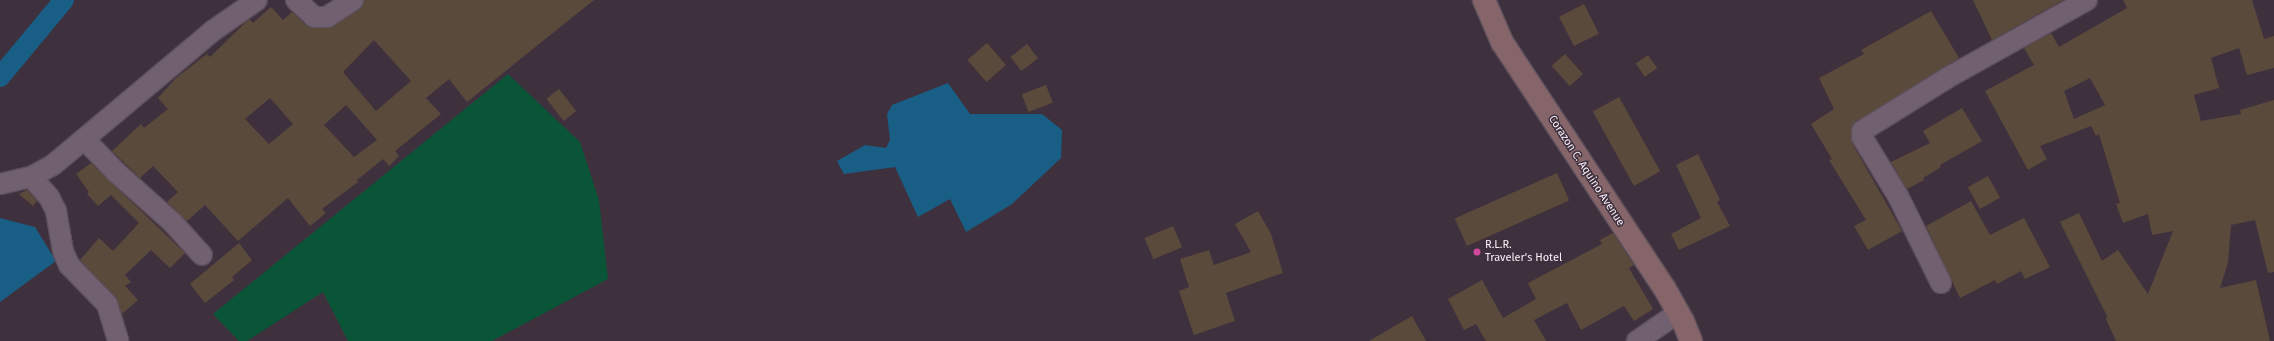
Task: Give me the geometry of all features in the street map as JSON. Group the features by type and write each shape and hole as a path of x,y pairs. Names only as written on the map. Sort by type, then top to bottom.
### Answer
{"main road":[{"name":"Corazon C. Aquino Avenue","path":"1484,0 1502,42 1679,312 1690,341"}],"street":[{"path":"0,184 31,177 53,165 214,30 257,0"},
{"path":"296,0 314,17 327,17 353,0"},
{"path":"1941,283 1898,196 1862,137 1862,131 1960,71 2087,0"},
{"path":"84,139 116,172 173,223 202,255"},
{"path":"31,177 49,197 56,212 63,251 69,265 107,304 118,341"},
{"path":"1636,341 1679,312"}],"green space":[{"path":"508,74 580,142 599,200 608,279 492,341 348,341 323,292 247,341 239,341 213,314"}],"water":[{"path":"948,83 970,114 1042,114 1062,130 1061,158 1012,204 966,232 950,199 918,217 895,167 844,174 837,161 865,145 886,148 890,140 887,114 892,105"},
{"path":"0,218 35,227 56,261 0,302"}],"building":[{"path":"364,0 594,0 467,102 449,79 426,98 441,114 395,151 399,156 389,166 383,159 357,180 358,182 322,209 326,213 310,226 288,198 238,241 205,205 187,221 167,202 178,192 153,166 140,178 112,151 141,124 144,128 168,109 158,98 177,77 207,54 210,57 249,19 253,23 271,7 283,20 292,12 307,26 327,28 359,10","holes":["374,40 411,81 376,111 343,72","270,98 293,124 269,144 245,119","346,105 377,140 354,157 324,125"]},
{"path":"1973,0 2063,0 1992,40"},
{"path":"2123,0 2252,0 2264,39 2274,36 2274,68 2247,75 2239,48 2211,58 2219,88 2194,95 2201,121 2241,114 2240,110 2274,100 2274,272 2268,273 2255,220 2231,225 2228,263 2220,288 2256,280 2270,341 2116,341 2106,319 2107,316 2060,222 2079,213 2102,261 2118,250 2148,294 2173,231 2152,235 2148,214 2123,223 2116,204 2120,203 2099,134 2096,136 2091,126 2040,146 2047,159 2028,170 1985,91 2034,65 2024,48 2051,33 2059,47 2127,8","holes":["2090,78 2105,105 2074,119 2064,91"]},
{"path":"1584,4 1599,33 1574,46 1559,17"},
{"path":"1931,11 1959,58 1852,126 1852,143 1902,231 1868,250 1854,226 1866,220 1829,160 1832,159 1811,124 1834,109 1819,78 1864,54 1861,50"},
{"path":"987,43 1006,65 986,82 967,60"},
{"path":"1027,44 1038,58 1022,71 1010,57"},
{"path":"1565,54 1583,74 1570,86 1552,66"},
{"path":"1648,55 1657,68 1645,77 1636,64"},
{"path":"1046,85 1053,103 1029,112 1022,94"},
{"path":"559,89 576,111 564,121 546,99"},
{"path":"1619,97 1660,171 1634,186 1593,112"},
{"path":"1962,108 1982,141 1940,165 1941,167 1923,178 1924,180 1907,189 1891,162 1930,143 1923,131"},
{"path":"1698,154 1720,200 1717,202 1730,226 1679,250 1671,234 1701,218 1676,165"},
{"path":"91,163 185,253 170,268 151,250 125,275 131,282 125,286 138,300 122,314 115,296 80,260 99,238 113,251 139,223 111,195 98,206 87,194 89,192 76,174"},
{"path":"1557,173 1569,200 1467,246 1455,219"},
{"path":"1988,176 2000,198 1980,209 1968,187"},
{"path":"27,190 37,201 33,206 19,194"},
{"path":"1971,201 1990,235 2024,218 2050,267 2025,279 2021,271 1997,284 1995,280 1960,298 1926,226"},
{"path":"1258,211 1271,234 1283,273 1226,293 1235,321 1194,335 1179,291 1189,287 1180,259 1209,250 1214,265 1251,252 1235,224"},
{"path":"1173,226 1182,247 1153,259 1144,238"},
{"path":"1613,233 1634,265 1629,268 1653,309 1634,321 1624,306 1581,330 1567,303 1534,320 1546,341 1486,341 1476,324 1464,330 1448,299 1482,280 1503,318 1536,299 1528,283 1602,244 1600,240"},
{"path":"239,243 252,260 232,277 234,280 205,303 190,284"},
{"path":"1412,316 1426,341 1369,341"}],"waterway":[{"path":"0,77 64,0"}],"place":[{"name":"R.L.R. Traveler's Hotel","path":"1477,252"}]}
